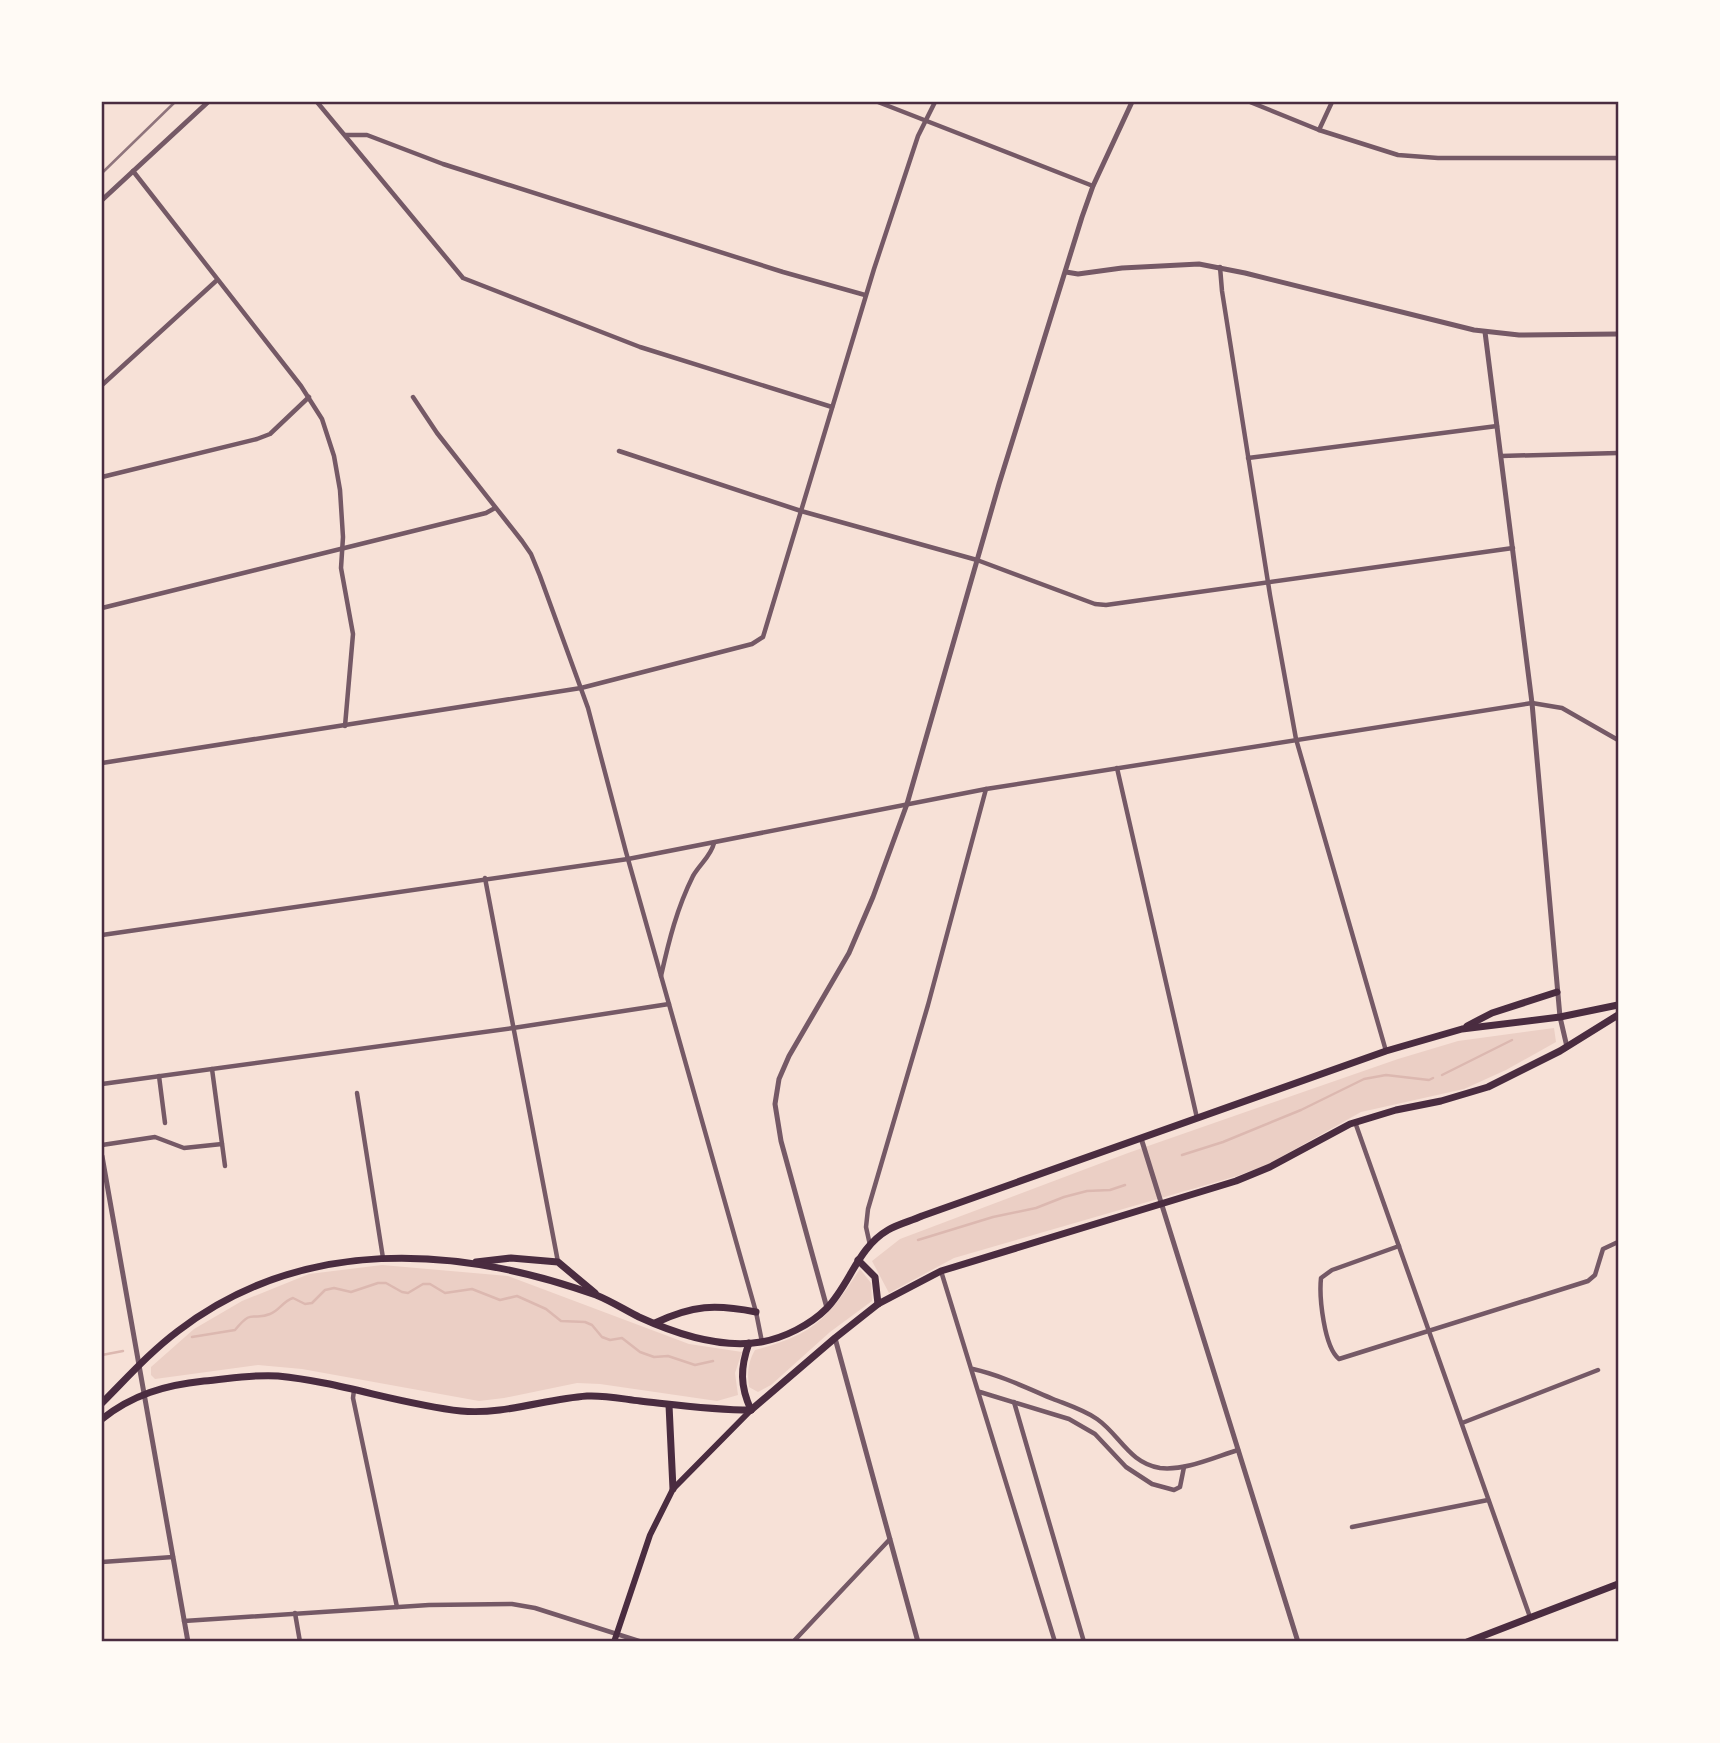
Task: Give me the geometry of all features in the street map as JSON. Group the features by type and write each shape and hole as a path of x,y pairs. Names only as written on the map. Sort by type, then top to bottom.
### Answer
{"main road":[{"path":"1462,1029 1492,1013 1557,992"},
{"path":"468,1262 534,1276 598,1296 654,1323 703,1340 736,1344 762,1342 799,1328 827,1308 870,1246 886,1231 898,1226 1385,1051 1462,1029 1560,1017 1619,1005"},
{"path":"614,1642 650,1535 673,1489 751,1410 878,1304 941,1271 1236,1181 1270,1167 1356,1122 1488,1087 1567,1047 1619,1015"},
{"path":"102,1403 139,1364 188,1324 259,1283 323,1264 383,1258 468,1262 511,1258 558,1262 598,1296"},
{"path":"858,1260 875,1277 878,1304"},
{"path":"654,1323 677,1312 701,1306 756,1312"},
{"path":"749,1343 741,1375 743,1391 751,1410"},
{"path":"102,1419 118,1406 144,1393 186,1383 250,1376 277,1376 462,1411 521,1408 590,1396 669,1405 751,1410"},
{"path":"669,1405 673,1489"},
{"path":"1468,1642 1619,1584"}],"street":[{"path":"102,200 208,102"},
{"path":"317,102 463,278 640,347 832,407"},
{"path":"878,102 1093,186"},
{"path":"102,763 581,688 752,644 763,637 865,295 919,136 935,102"},
{"path":"827,1308 781,1141 775,1104 779,1079 789,1056 849,953 873,898 906,804 977,560 1093,186 1132,102"},
{"path":"1250,102 1319,130 1398,155 1438,158 1619,158"},
{"path":"1319,130 1332,102"},
{"path":"344,135 367,135 455,168 783,272 865,295"},
{"path":"133,171 216,281 309,397 322,419 334,456 340,490 343,537 341,568 353,634 345,726"},
{"path":"1066,272 1078,274 1122,268 1199,264 1485,332 1519,335 1619,334"},
{"path":"1220,267 1268,583 1296,739 1385,1051"},
{"path":"102,385 216,281"},
{"path":"1485,332 1532,703 1557,992 1567,1047"},
{"path":"102,477 270,434 309,397"},
{"path":"413,397 437,433 531,554 581,688 756,1312 762,1342"},
{"path":"1248,458 1497,426"},
{"path":"619,451 801,511 977,560 1095,604 1106,605 1513,548"},
{"path":"1501,456 1619,453"},
{"path":"102,608 486,513 495,508"},
{"path":"102,935 628,859 986,789 1532,703 1562,708 1619,740"},
{"path":"1117,768 1197,1118"},
{"path":"870,1246 866,1227 868,1209 928,1005 986,789"},
{"path":"661,976 674,918 695,873 713,850 714,843"},
{"path":"485,878 558,1262"},
{"path":"102,1084 513,1028 669,1003"},
{"path":"212,1069 225,1166"},
{"path":"159,1076 165,1123"},
{"path":"357,1093 383,1258"},
{"path":"1356,1122 1530,1618"},
{"path":"102,1145 155,1137 184,1148 222,1144"},
{"path":"1141,1138 1297,1642"},
{"path":"102,1156 188,1642"},
{"path":"1399,1246 1332,1270 1321,1278 1320,1290 1332,1354 1339,1359 1588,1281 1595,1275 1603,1249 1619,1242"},
{"path":"941,1271 1055,1642"},
{"path":"835,1338 918,1642"},
{"path":"972,1368 1096,1418 1130,1454 1142,1462 1160,1468 1184,1466 1238,1450"},
{"path":"1462,1423 1598,1370"},
{"path":"354,1390 353,1398 397,1607"},
{"path":"979,1392 1069,1419 1095,1434 1126,1467 1152,1484 1174,1490 1180,1487 1184,1466"},
{"path":"1014,1402 1084,1642"},
{"path":"1352,1527 1489,1500"},
{"path":"793,1642 890,1539"},
{"path":"102,1562 173,1557"},
{"path":"184,1621 442,1604 513,1604 535,1608 642,1642"},
{"path":"295,1613 300,1642"}],"shaded area":[{"path":"1554,1028 1556,1042 1506,1070 1464,1089 1361,1112 1267,1165 1237,1176 954,1258 889,1293 872,1261 900,1239 1128,1153 1398,1059 1458,1041"},
{"path":"382,1265 508,1276 689,1344 742,1352 735,1373 738,1395 717,1401 577,1383 479,1401 302,1369 258,1365 155,1379 151,1375 151,1367 194,1329 242,1301 309,1274"},
{"path":"860,1269 871,1283 872,1301 830,1332 771,1385 758,1392 749,1387 749,1368 755,1350 792,1338 818,1322"}],"waterway":[{"path":"1442,1075 1512,1040"},
{"path":"1182,1155 1223,1142 1301,1110 1364,1079 1386,1075 1429,1080 1433,1078"},
{"path":"918,1240 993,1217 1036,1208 1064,1197 1125,1185"},
{"path":"192,1337 235,1330 249,1317 270,1314 293,1298 305,1304 312,1303 325,1290 334,1288 351,1292 386,1283 408,1293 423,1284 430,1284 445,1293 472,1289 500,1300 517,1296 546,1309 561,1321 585,1322 592,1325 602,1337 610,1340 622,1338 640,1352 654,1357 668,1356 695,1365 713,1361"},
{"path":"102,1355 123,1351"}],"railway":[{"path":"102,173 175,102"}]}
